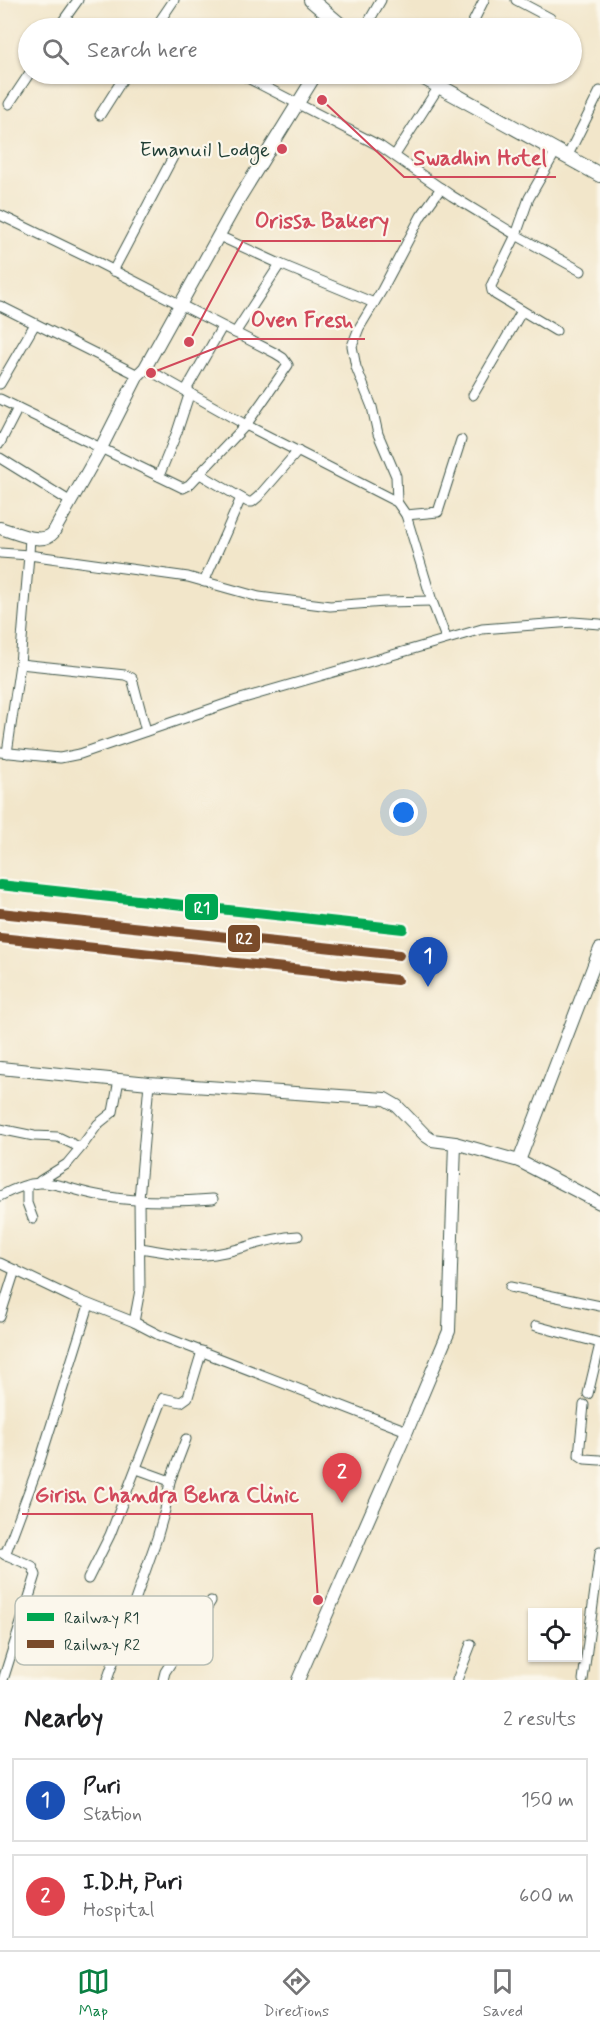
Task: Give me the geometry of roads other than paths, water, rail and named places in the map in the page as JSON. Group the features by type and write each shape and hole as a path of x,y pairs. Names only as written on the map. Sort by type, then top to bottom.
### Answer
{"highway":[{"path":"311,0 332,18"},
{"path":"435,84 600,175"}],"main road":[{"path":"0,528 43,539 50,537 241,194 310,84"},
{"path":"519,1161 600,950"},
{"path":"0,1068 149,1083 385,1099 397,1106 432,1140 455,1143 519,1161 600,1203"},
{"path":"298,1680 449,1331 455,1143"}],"street":[{"path":"65,18 78,0"},
{"path":"162,18 174,0"},
{"path":"371,18 381,0"},
{"path":"475,18 484,0"},
{"path":"516,0 550,18"},
{"path":"9,104 22,84"},
{"path":"100,115 120,84"},
{"path":"259,84 395,155 441,188 516,235 581,271"},
{"path":"395,155 442,84"},
{"path":"556,331 492,291 492,286 516,235 529,198 562,154 600,91"},
{"path":"114,271 173,158"},
{"path":"397,502 396,476 378,434 372,407 353,356 354,337 421,216 441,188"},
{"path":"0,215 275,353 288,365 246,425 200,474 183,488 0,399"},
{"path":"219,236 374,303"},
{"path":"235,333 280,264"},
{"path":"0,306 140,374 160,376 246,425 397,502 406,515 432,601 446,638"},
{"path":"473,395 522,311"},
{"path":"0,384 35,324"},
{"path":"159,476 177,432 188,391 222,327"},
{"path":"140,374 160,376"},
{"path":"0,443 18,408"},
{"path":"406,515 438,512 461,440"},
{"path":"200,474 248,502 255,501 298,451"},
{"path":"0,458 71,501"},
{"path":"204,582 241,498"},
{"path":"30,536 20,664 3,753 60,758 80,754 237,700 482,629 573,622 600,624"},
{"path":"0,553 188,577 259,597 330,606 432,601"},
{"path":"20,664 125,675 132,678 146,731"},
{"path":"0,1196 40,1181 67,1164 98,1124 113,1112 119,1080"},
{"path":"134,1322 140,1290 139,1199 149,1083"},
{"path":"0,1129 34,1136 58,1137 82,1146"},
{"path":"40,1181 101,1196 192,1201 213,1199"},
{"path":"27,1185 27,1203 33,1219"},
{"path":"140,1248 204,1256 244,1248 282,1236 298,1236"},
{"path":"0,1263 159,1335 407,1431"},
{"path":"0,1317 15,1270"},
{"path":"510,1287 600,1306"},
{"path":"29,1596 36,1575 32,1566 3,1554 40,1461 89,1305"},
{"path":"536,1326 600,1344 596,1377 588,1394"},
{"path":"88,1579 110,1535 163,1398 181,1401 188,1397 202,1351"},
{"path":"584,1405 579,1455 585,1460 600,1460"},
{"path":"137,1596 157,1538 170,1481 186,1440"},
{"path":"137,1469 170,1481"},
{"path":"583,1680 600,1552"},
{"path":"3,1680 15,1642"},
{"path":"457,1680 471,1644"},
{"path":"108,1680 113,1665"},
{"path":"163,1680 170,1665"}],"rail line":[{"name":"R1","path":"0,885 403,929"},
{"name":"R2","path":"0,913 399,955"},
{"name":"R2","path":"0,938 397,980"}],"place":[{"name":"Swadhin Hotel","path":"322,100"},
{"name":"Emanuil Lodge","path":"282,149"},
{"name":"Orissa Bakery","path":"189,342"},
{"name":"Oven Fresh","path":"151,373"},
{"name":"Puri","path":"428,987"},
{"name":"I.D.H, Puri","path":"342,1503"},
{"name":"Girish Chandra Behra Clinic","path":"318,1600"}]}
